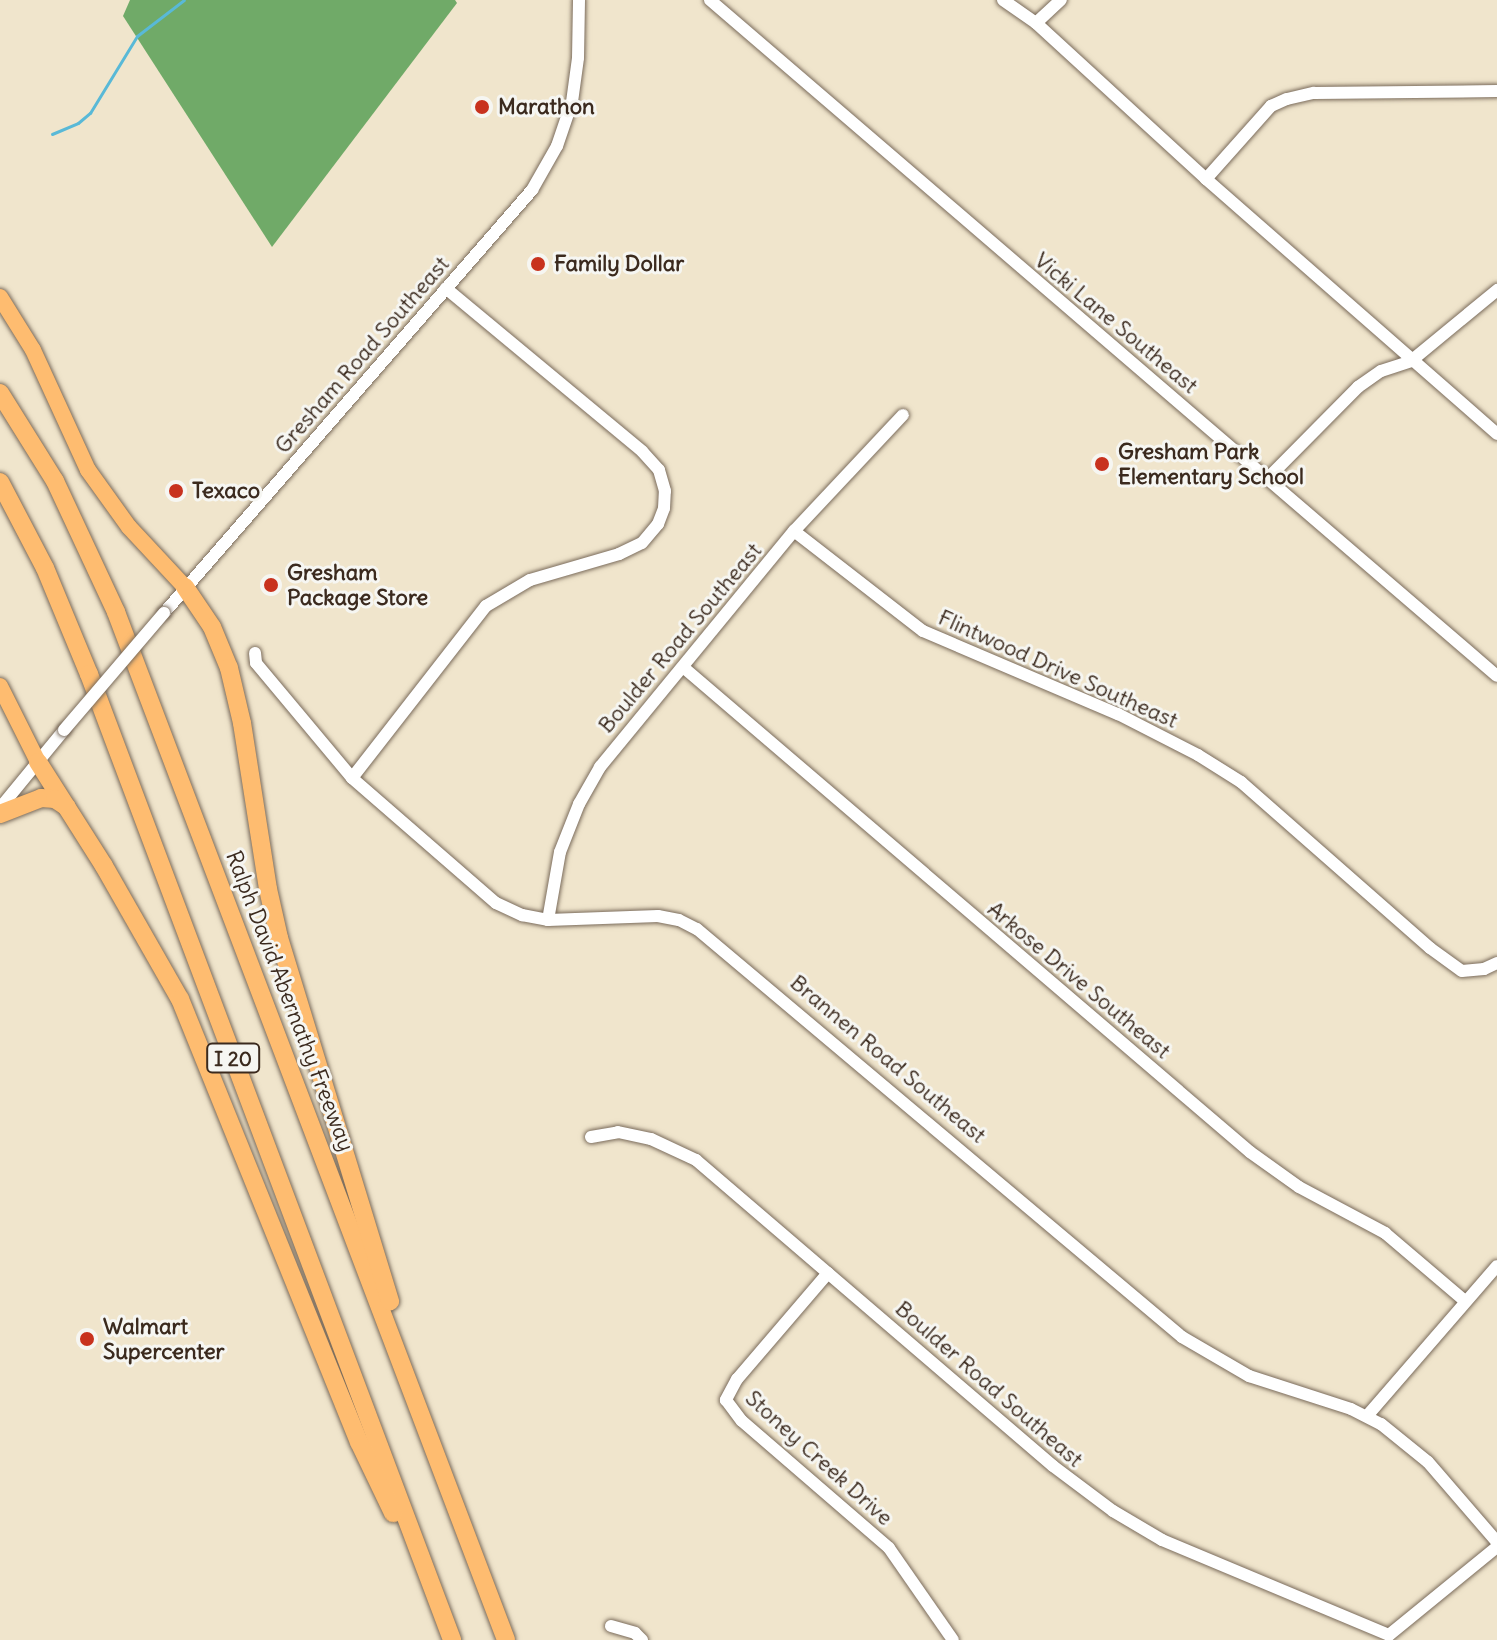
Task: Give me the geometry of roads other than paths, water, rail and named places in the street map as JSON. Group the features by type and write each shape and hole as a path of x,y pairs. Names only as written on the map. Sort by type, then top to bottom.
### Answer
{"highway":[{"name":"Ralph David Abernathy Freeway","path":"0,393 55,481 116,612 506,1640"},
{"name":"I 20","path":"0,482 45,568 89,674 449,1632"},
{"path":"185,587 212,627 229,668 242,723 268,889 279,938 447,1483"},
{"path":"38,762 68,807 180,999 359,1442 449,1632"},
{"path":"0,814 41,798 55,799 68,807"}],"main road":[{"path":"0,297 33,350 88,470 129,527 185,587"},
{"path":"0,686 38,762"}],"street":[{"name":"Gresham Road Southeast","path":"0,808 185,587 522,204 557,146 572,102 578,58 579,0"},
{"name":"Vicki Lane Southeast","path":"710,0 955,208 1033,281 1269,477 1497,676"},
{"path":"1003,0 1036,23 1206,179 1497,434"},
{"path":"1036,23 1061,0"},
{"path":"1206,179 1271,106 1287,99 1314,93 1497,91"},
{"path":"352,778 486,606 530,580 619,554 642,543 658,524 664,508 665,491 659,470 642,451 446,288"},
{"path":"1269,477 1358,387 1381,371 1411,361 1497,290"},
{"name":"Boulder Road Southeast","path":"548,920 560,852 588,786 618,744 794,531 903,415"},
{"name":"Flintwood Drive Southeast","path":"794,531 894,612 923,631 1118,714 1198,755 1241,782 1430,948 1462,971 1484,969 1497,963"},
{"name":"Brannen Road Southeast","path":"255,653 256,663 352,778 496,903 522,915 548,920 658,916 679,920 697,929 1182,1337 1249,1376 1367,1416 1428,1462 1496,1540"},
{"name":"Arkose Drive Southeast","path":"683,667 1250,1152 1299,1187 1385,1233 1465,1301"},
{"name":"Boulder Road Southeast","path":"591,1137 618,1132 676,1149 696,1160 1053,1466 1113,1511 1162,1540 1389,1637"},
{"path":"1367,1416 1497,1266"},
{"name":"Stoney Creek Drive","path":"828,1273 720,1400 889,1548 952,1640"},
{"path":"1389,1637 1496,1540"},
{"path":"611,1626 635,1633 642,1640"}],"waterway":[{"path":"52,134 78,123 90,113 137,36 184,0"}],"place":[{"name":"Marathon","path":"482,107"},
{"name":"Family Dollar","path":"538,264"},
{"name":"Gresham Park Elementary School","path":"1102,464"},
{"name":"Texaco","path":"176,491"},
{"name":"Gresham Package Store","path":"271,585"},
{"name":"Walmart Supercenter","path":"87,1339"}]}
